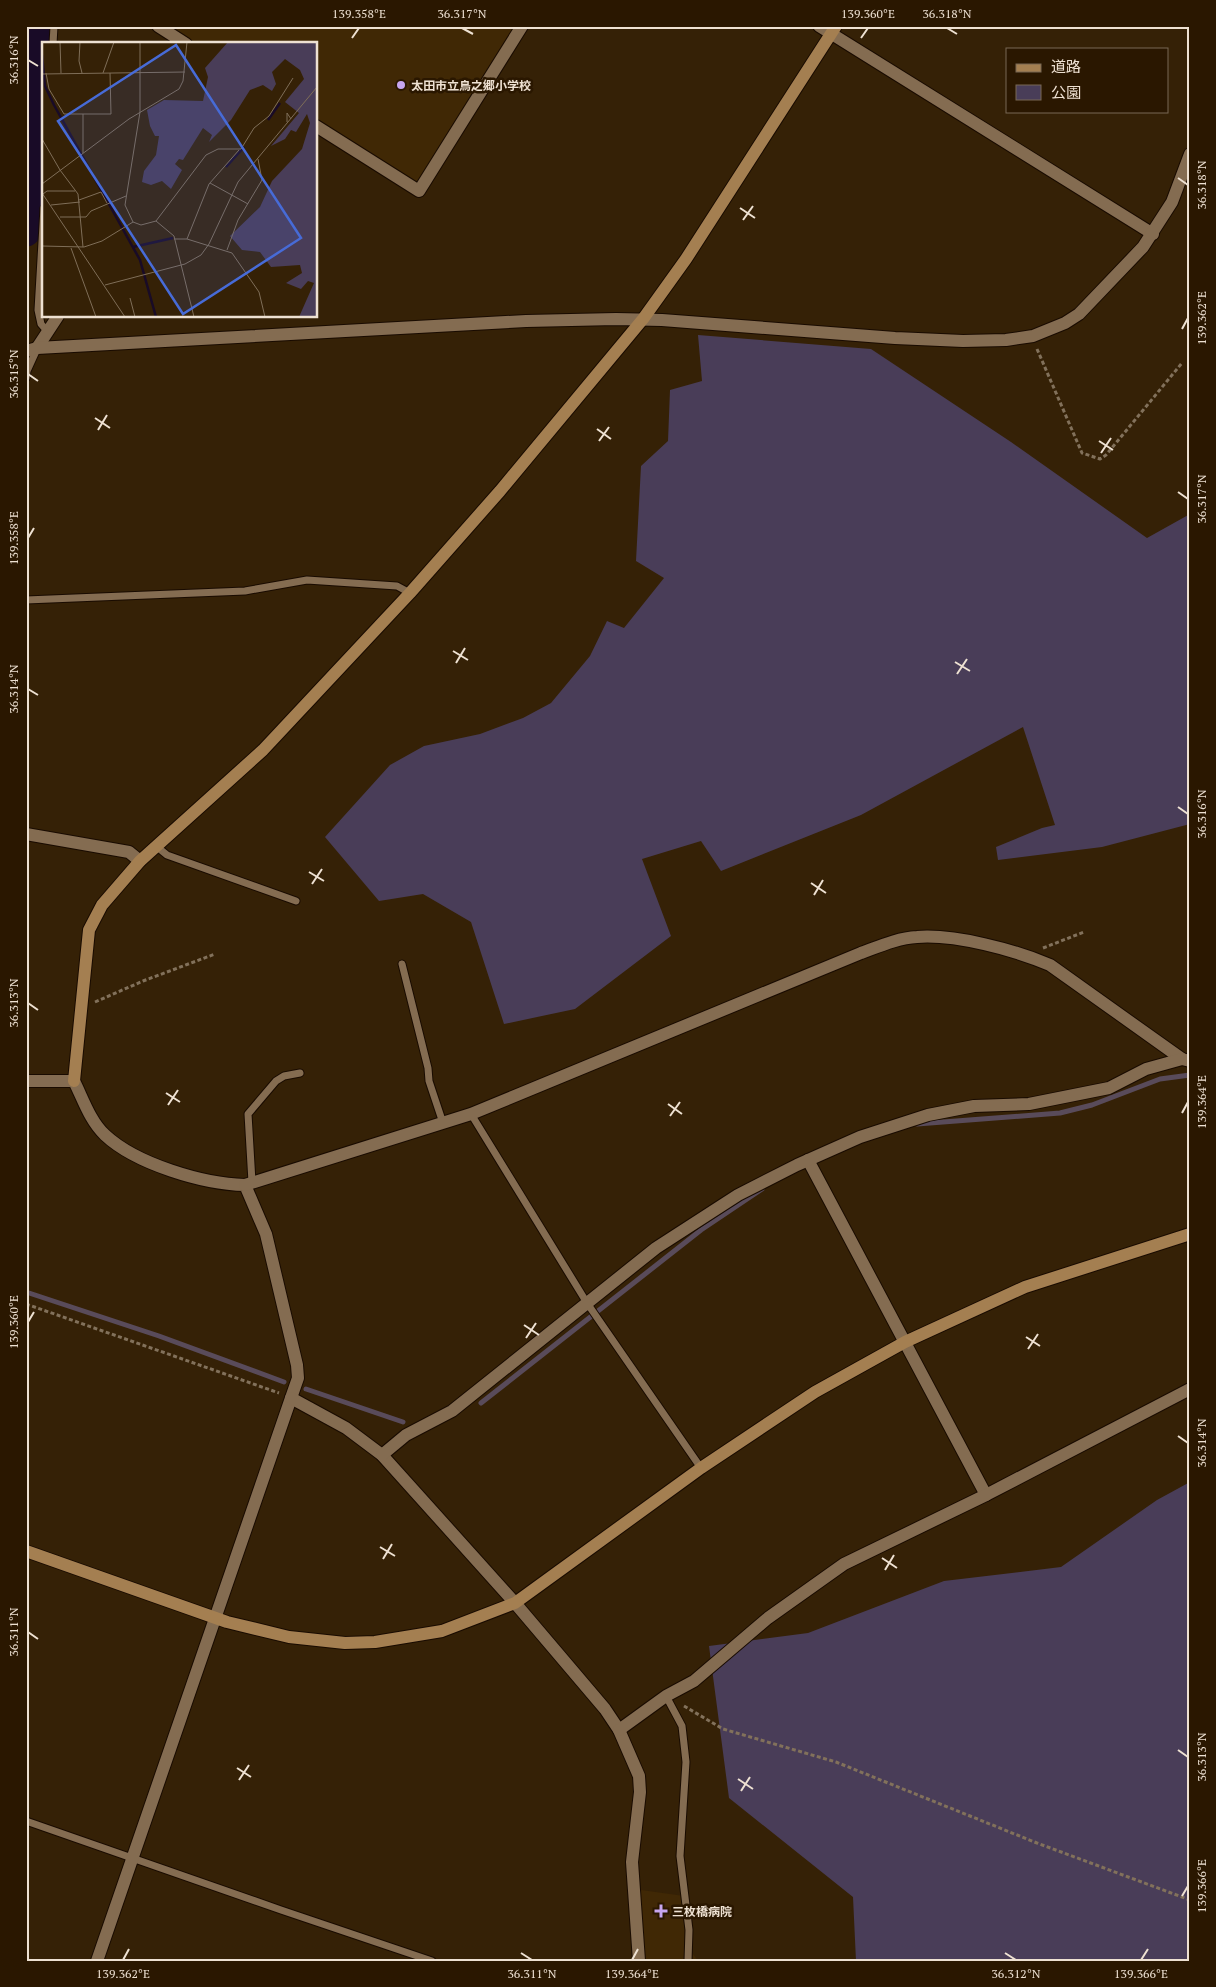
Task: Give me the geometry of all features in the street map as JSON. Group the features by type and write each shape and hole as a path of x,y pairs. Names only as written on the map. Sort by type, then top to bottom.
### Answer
{"street":[{"path":"158,26 183,42"},
{"path":"318,127 419,191 522,26"},
{"path":"819,26 834,30 1153,234"},
{"path":"834,30 686,259 644,319 500,491 410,593 263,750 156,846 116,886 94,918 88,936 74,1081 98,1126 117,1144 165,1168 221,1183 248,1183 471,1114 895,941 940,936 1026,954 1050,965 1186,1060"},
{"path":"30,350 526,320 644,319 895,338 963,341 1006,340 1033,336 1064,323 1079,314 1099,296 1153,234 1172,202 1190,154"},
{"path":"30,350 48,332 57,318"},
{"path":"26,834 128,852 140,861"},
{"path":"382,1455 406,1435 452,1411 664,1243 738,1195 808,1160 860,1137 928,1115 974,1106 1029,1104 1108,1088 1146,1069 1186,1060"},
{"path":"26,1081 74,1081"},
{"path":"808,1160 986,1495"},
{"path":"97,1961 298,1378 287,1316 266,1234 248,1183"},
{"path":"26,1551 215,1618 290,1638 345,1643 375,1642 442,1631 515,1603 701,1468 815,1392 905,1342 1025,1287 1190,1234"},
{"path":"619,1730 666,1696 694,1681 768,1618 844,1564 986,1495 1190,1389"},
{"path":"291,1398 346,1428 382,1455 515,1603 605,1709 619,1730 639,1776 640,1792 632,1862 639,1961"}],"lane":[{"path":"53,42 54,26"},
{"path":"42,242 38,310 41,324 48,332"},
{"path":"26,378 30,350"},
{"path":"26,600 245,591 307,580 397,586 410,593"},
{"path":"156,846 167,855 296,901"},
{"path":"402,964 428,1068 429,1082 443,1123"},
{"path":"248,1183 248,1114 276,1081 284,1076 300,1073"},
{"path":"471,1114 587,1303 701,1468"},
{"path":"666,1696 682,1726 686,1762 680,1856 688,1930 688,1961"},
{"path":"26,1821 432,1961"}],"path":[{"path":"1033,336 1082,453 1100,459 1106,455 1182,363"},
{"path":"1026,954 1084,932"},
{"path":"82,1004 95,1002 143,981 215,954"},
{"path":"26,1304 291,1398"},
{"path":"666,1696 723,1729 836,1762 1038,1843 1190,1900"}],"shaded area":[{"name":"太田市立鳥之郷小学校","path":"151,26 522,26 419,191 318,127 318,42 179,42"},
{"name":"三枚橋病院","path":"634,1889 684,1896 688,1947 698,1961 639,1961"}],"green space":[{"path":"698,335 871,349 1011,442 1147,538 1190,514 1190,824 1102,847 998,860 996,847 1042,828 1055,825 1023,727 861,815 721,871 701,841 642,859 671,936 575,1009 504,1024 471,922 423,894 379,901 325,837 390,765 424,746 480,734 523,718 551,703 590,656 607,621 624,628 664,578 636,561 641,466 668,441 670,390 702,381"},
{"path":"1190,1482 1190,1961 856,1961 853,1897 729,1798 709,1646 808,1633 944,1581 1061,1567 1157,1500"}],"waterway":[{"path":"26,232 40,26"},
{"path":"917,1124 1060,1113 1092,1105 1160,1079 1190,1075"},
{"path":"481,1403 701,1230 762,1189"},
{"path":"26,1292 159,1336 284,1382"},
{"path":"306,1389 403,1422"}],"place":[{"name":"太田市立鳥之郷小学校","path":"401,85"},
{"name":"三枚橋病院","path":"661,1911"}]}
